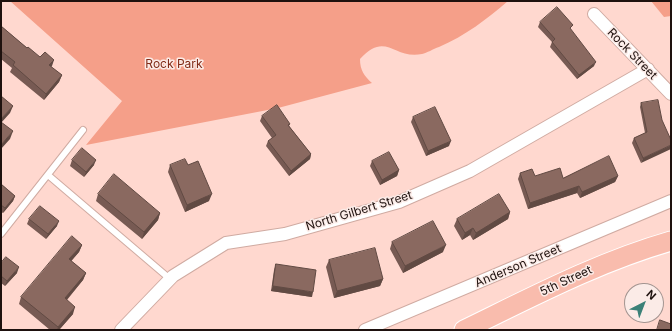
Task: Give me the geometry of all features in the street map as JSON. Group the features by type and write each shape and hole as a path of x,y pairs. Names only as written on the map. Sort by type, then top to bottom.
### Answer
{"main road":[{"name":"5th Street","path":"464,330 589,270 624,256 671,241"}],"street":[{"name":"Rock Street","path":"594,14 671,94"},
{"name":"North Gilbert Street","path":"121,330 173,276 198,259 226,243 285,234 398,202 470,171 648,69"},
{"name":"Anderson Street","path":"365,330 671,201"}],"lane":[{"path":"1,234 83,130"},
{"path":"48,175 170,279"}],"green space":[{"name":"Rock Park","path":"10,1 508,1 484,21 467,32 449,43 424,53 412,55 384,46 377,47 369,51 360,59 360,63 363,72 372,83 278,108 86,145 122,101"},
{"path":"651,1 671,1 671,16 664,17"}],"building":[{"path":"557,7 573,25 570,28 596,62 579,75 552,42 555,39 540,22"},
{"path":"1,26 40,57 45,52 54,60 49,65 62,75 46,94 13,65 15,62 1,51"},
{"path":"1,96 13,106 1,119"},
{"path":"658,100 662,120 671,140 671,145 643,158 634,138 647,132 641,103"},
{"path":"277,105 290,124 288,125 311,154 291,171 268,141 276,135 262,116"},
{"path":"435,107 451,141 428,151 413,117"},
{"path":"1,122 13,131 1,145"},
{"path":"82,148 96,160 86,172 72,160"},
{"path":"389,152 399,170 382,180 372,161"},
{"path":"609,156 618,176 582,192 579,186 530,203 520,173 532,169 535,176 560,168 563,178"},
{"path":"185,159 188,165 198,161 212,194 187,205 170,165"},
{"path":"114,174 160,213 144,232 98,194"},
{"path":"1,184 15,196 5,208 1,205"},
{"path":"499,194 510,212 476,233 473,228 465,233 457,219"},
{"path":"40,206 59,221 48,234 29,219"},
{"path":"433,221 446,245 405,266 392,242"},
{"path":"72,236 82,245 69,259 86,273 65,298 75,307 58,327 21,297"},
{"path":"375,248 383,279 337,291 329,260"},
{"path":"6,257 19,267 7,281 1,276 1,263"},
{"path":"276,264 316,270 313,292 273,286"},
{"path":"664,321 671,324 671,330 657,330 659,323 664,323"}]}
